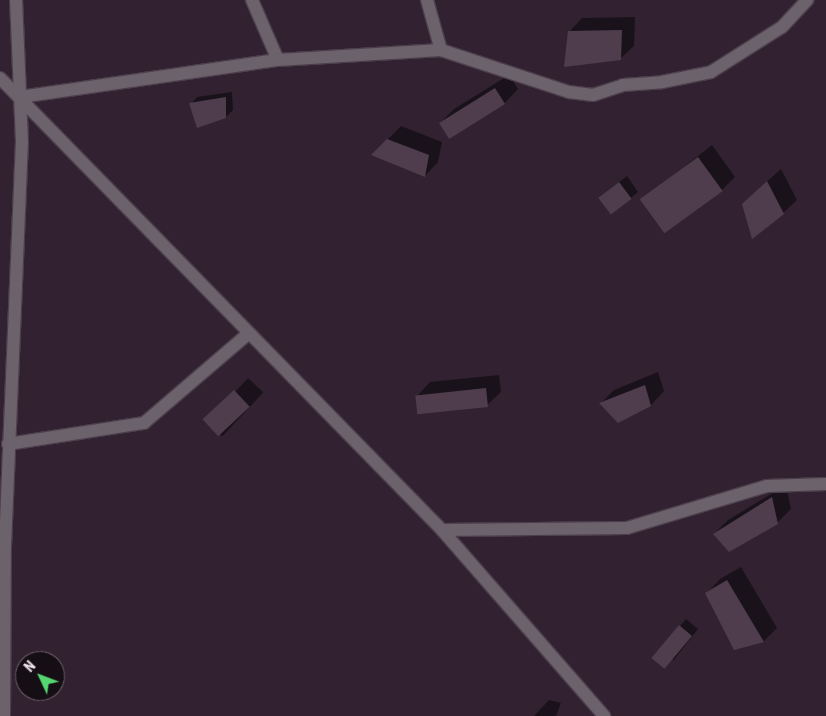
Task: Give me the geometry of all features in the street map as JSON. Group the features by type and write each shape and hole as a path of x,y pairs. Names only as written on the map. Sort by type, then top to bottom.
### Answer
{"street":[{"path":"4,716 2,545 22,142 16,0"},
{"path":"252,0 278,60"},
{"path":"427,0 441,50"},
{"path":"20,97 278,60 441,50 569,92 593,95 623,85 662,82 711,72 782,27 807,0"},
{"path":"0,78 248,334 442,530 604,716"},
{"path":"8,444 144,423 248,334"},
{"path":"442,530 627,528 767,486 826,484"}],"building":[{"path":"622,30 621,60 564,67 568,31"},
{"path":"495,88 505,104 449,139 439,123"},
{"path":"226,97 226,118 197,128 189,103"},
{"path":"387,139 429,155 425,177 371,155"},
{"path":"698,157 723,191 664,233 640,199"},
{"path":"767,181 784,214 752,239 742,204"},
{"path":"619,182 632,199 611,214 598,198"},
{"path":"645,385 651,406 618,423 599,403"},
{"path":"486,388 488,407 417,414 415,395"},
{"path":"234,390 250,407 218,436 203,419"},
{"path":"772,497 778,524 729,552 713,534"},
{"path":"727,580 764,642 734,650 705,593"},
{"path":"679,625 692,636 664,669 651,658"}]}
